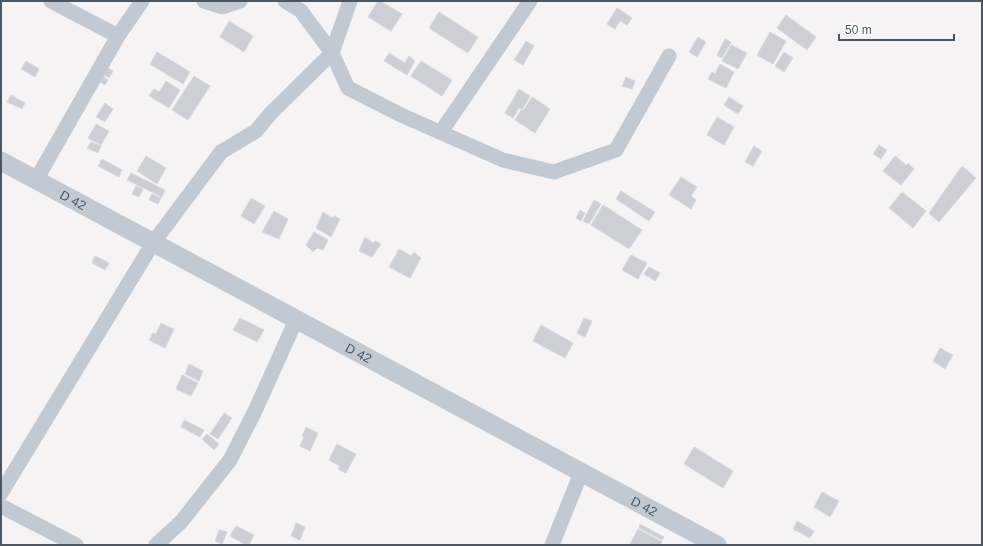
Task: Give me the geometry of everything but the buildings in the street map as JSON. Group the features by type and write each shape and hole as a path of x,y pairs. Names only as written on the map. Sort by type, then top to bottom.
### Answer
{"street":[{"path":"51,1 118,36"},
{"path":"36,180 118,36 142,1"},
{"path":"204,1 223,8 240,1"},
{"path":"284,1 301,11 332,53 348,88 401,115 503,160 554,172 616,150 669,56"},
{"path":"1,493 153,243 221,152 256,131 271,112 332,53 350,1"},
{"path":"441,132 530,1"},
{"name":"D 42","path":"1,161 717,545"},
{"path":"156,545 181,522 230,460 255,411 296,320"},
{"path":"552,545 581,473"},
{"path":"1,506 76,545"}]}
